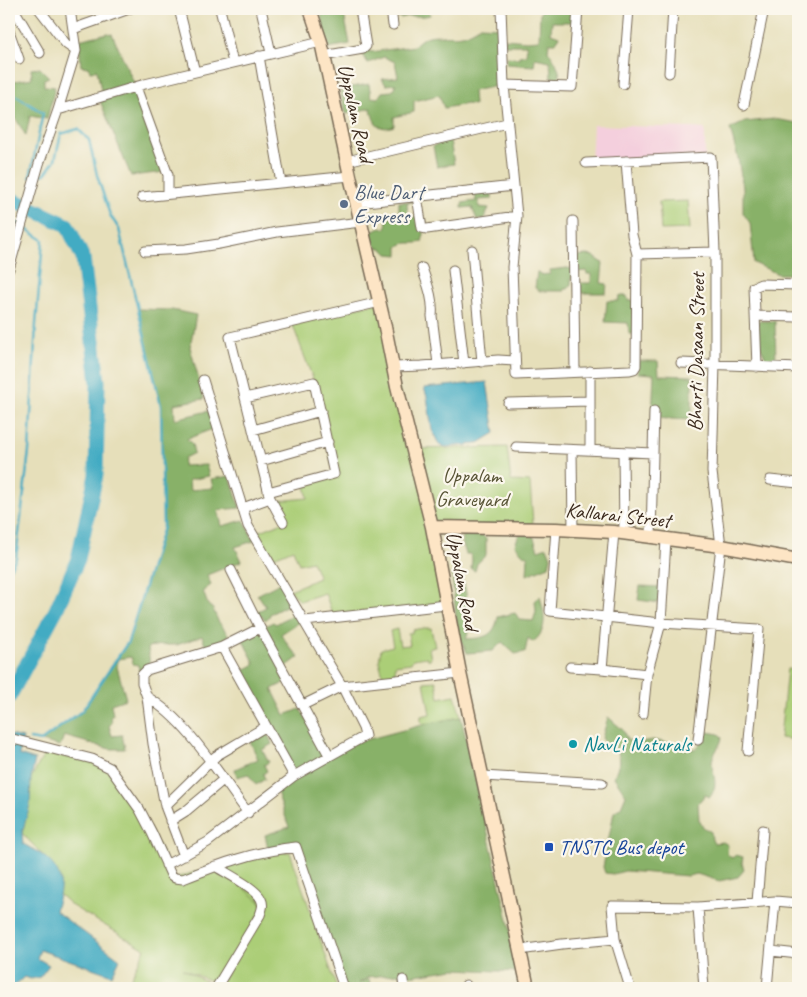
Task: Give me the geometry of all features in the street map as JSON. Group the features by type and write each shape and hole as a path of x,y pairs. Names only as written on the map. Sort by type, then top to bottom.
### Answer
{"main road":[{"name":"Uppalam Road","path":"310,9 321,42 350,176 432,527 460,673 528,988"},
{"name":"Kallarai Street","path":"432,527 556,529 619,533 721,546 798,560"}],"street":[{"path":"14,9 40,53"},
{"path":"40,9 66,44 76,51"},
{"path":"9,269 10,254 15,244 76,51 70,9"},
{"path":"74,29 129,9"},
{"path":"179,9 195,72"},
{"path":"220,9 233,62"},
{"path":"261,9 271,53"},
{"path":"323,56 363,49 366,46 360,9"},
{"path":"390,9 394,25"},
{"path":"501,9 504,85 516,216 512,268 516,375 630,370 636,366 636,254 632,235 626,161 586,163"},
{"path":"504,85 572,87 578,9"},
{"path":"623,84 629,9"},
{"path":"670,73 673,9"},
{"path":"744,105 764,9"},
{"path":"9,31 20,59"},
{"path":"58,110 136,87 321,42"},
{"path":"259,56 281,183"},
{"path":"136,87 168,175 168,194"},
{"path":"347,161 507,123"},
{"name":"Bharti Dasaan Street","path":"626,161 711,157 715,252 715,364 712,472 721,546 698,740"},
{"path":"142,197 350,176"},
{"path":"357,203 514,186"},
{"path":"417,196 422,228 427,229 516,216"},
{"path":"572,221 575,372"},
{"path":"145,251 186,249 277,232 361,222"},
{"path":"472,250 482,362"},
{"path":"636,254 715,252"},
{"path":"422,268 433,308 432,316 438,364"},
{"path":"453,270 464,363"},
{"path":"757,367 754,287 761,284 798,285"},
{"path":"284,522 269,495 230,337 380,302"},
{"path":"755,316 798,317"},
{"path":"394,367 498,360 515,361"},
{"path":"681,363 798,368"},
{"path":"590,371 590,450"},
{"path":"166,865 208,842 294,776 365,736 363,728 342,686 251,531 203,380"},
{"path":"243,508 269,495 334,474 314,382 245,398"},
{"path":"508,403 590,401"},
{"path":"253,430 321,411"},
{"path":"651,538 654,411"},
{"path":"261,461 328,442"},
{"path":"516,447 653,453"},
{"path":"572,450 573,531"},
{"path":"602,669 606,616 619,533 623,452"},
{"path":"770,480 798,483"},
{"path":"556,529 550,611 661,623 758,629 748,751"},
{"path":"643,714 647,674 661,623 666,540"},
{"path":"231,570 260,628 329,755"},
{"path":"305,621 446,604"},
{"path":"184,856 164,806 142,675 147,670 222,647 260,628"},
{"path":"222,647 294,776"},
{"path":"570,667 647,674"},
{"path":"303,705 342,686 460,673"},
{"path":"147,697 161,705 172,715 248,812"},
{"path":"164,806 210,762 266,727"},
{"path":"9,738 92,759 110,768 140,810 170,875 178,879 183,879 241,856 296,847 344,988"},
{"path":"483,776 602,783"},
{"path":"170,821 223,780"},
{"path":"757,902 763,830"},
{"path":"215,866 257,893 262,901 260,915 216,988"},
{"path":"767,988 775,901"},
{"path":"630,988 615,939 612,906 698,907 775,901 798,903"},
{"path":"698,907 704,988"},
{"path":"520,950 615,939"},
{"path":"771,951 798,954"}],"shaded area":[{"path":"593,125 705,129 705,157 591,163"}],"green space":[{"path":"343,9 350,44 328,48 321,14"},
{"path":"393,9 429,9 430,15 401,18 396,16"},
{"path":"543,9 577,9 576,22 552,22 551,33 559,36 556,43 549,43 548,51 559,70 560,76 557,79 551,77 550,61 535,58 534,66 506,64 507,57 519,58 519,56 526,55 527,45 505,45 505,39 539,40 540,13"},
{"path":"480,26 498,27 501,85 473,91 474,105 467,104 444,108 439,95 414,101 414,112 394,117 394,126 388,128 380,127 377,124 373,118 371,108 346,114 340,89 369,84 371,97 378,98 382,92 392,91 395,88 396,84 386,85 382,79 398,77 395,62 384,57 368,63 361,53 367,49 371,52 414,46 420,40 432,35 459,35 468,33"},
{"path":"108,33 112,34 135,85 102,95 97,70 90,71 88,67 81,66 79,40"},
{"path":"40,68 49,77 44,79 44,86 55,87 47,119 30,116 26,136 9,107 9,82 32,78 31,69"},
{"path":"136,87 165,172 131,176 100,101"},
{"path":"774,119 798,123 798,274 778,274 754,263 750,223 743,213 743,188 738,158 730,129 745,122"},
{"path":"450,140 454,164 437,167 433,146"},
{"path":"475,192 492,194 492,199 478,200 479,207 489,208 484,219 477,220 472,207 462,208 462,203 476,201"},
{"path":"415,201 407,203 408,217 418,217 424,234 422,242 401,245 398,247 398,255 388,254 382,248 378,248 370,238 371,232 381,228 386,229 387,218 397,217 399,213 399,202"},
{"path":"688,201 690,229 661,230 659,202"},
{"path":"576,256 593,256 603,263 601,283 607,284 606,293 580,293 580,291 576,291 576,283 591,283 591,274 587,274 586,271 575,272"},
{"path":"572,269 571,284 568,289 564,289 564,291 540,291 535,288 537,272 540,275 550,274 550,270"},
{"path":"619,296 627,296 628,300 633,300 636,334 629,334 628,323 605,322 607,301 618,301"},
{"name":"Uppalam Graveyard","path":"380,302 412,449 507,447 511,481 530,482 533,524 429,527 446,605 333,616 325,593 300,601 290,590 319,578 312,561 299,564 293,549 274,557 256,533 283,522 277,501 308,498 305,486 334,474 314,382 292,323"},
{"path":"138,309 172,310 196,315 190,347 204,399 174,404 175,419 208,411 215,428 187,439 192,444 194,453 184,458 183,466 206,465 209,476 189,480 190,490 213,488 211,479 230,476 240,508 218,510 222,526 244,520 254,541 235,547 242,561 207,575 211,585 203,591 208,605 213,609 218,621 228,634 222,647 206,648 202,636 177,645 148,647 149,666 140,675 138,665 133,664 131,657 118,659 117,667 126,699 111,704 113,715 111,716 112,723 109,726 112,736 122,735 125,749 110,749 64,736 60,746 41,741 82,711 128,642 163,527 161,406"},
{"path":"758,321 775,321 776,363 768,363 759,343"},
{"path":"638,361 658,361 659,375 692,376 692,420 652,418 654,374 638,373"},
{"path":"472,532 482,535 486,539 486,555 477,564 475,571 471,569 472,559 470,554 466,554 462,542 463,536"},
{"path":"519,534 533,535 538,550 547,547 551,557 549,566 527,575 528,556 524,555 515,545"},
{"path":"452,574 464,583 471,627 466,639 487,635 494,629 498,617 515,613 520,620 533,621 536,612 535,601 540,596 544,614 543,626 538,637 533,642 528,638 525,652 515,654 502,642 493,651 467,653 457,630"},
{"path":"280,583 292,603 270,614 265,620 262,616 258,619 254,613 266,607 257,595"},
{"path":"640,586 662,587 661,603 638,600"},
{"path":"297,612 301,621 281,634 299,657 283,669 286,682 272,689 285,715 300,709 329,755 354,743 461,717 520,972 454,969 409,976 396,974 369,977 359,983 369,979 371,988 343,988 296,847 268,848 265,835 289,827 276,789 295,775 240,672 255,664 242,638 273,622 276,624"},
{"path":"431,628 435,647 429,648 431,659 429,661 427,657 413,659 411,663 395,665 396,680 384,680 379,661 381,649 393,646 390,631 397,629 400,646 410,645 408,633 412,633 412,630"},
{"path":"787,669 798,670 798,740 780,738"},
{"path":"436,681 439,698 455,695 461,717 423,725 421,723 421,716 430,714 424,682"},
{"path":"608,717 623,730 627,740 640,742 653,740 680,745 683,749 696,749 707,732 719,734 722,737 712,759 715,780 713,792 710,797 705,795 698,803 699,820 703,827 711,832 714,843 723,842 728,845 727,854 732,858 736,855 743,857 744,870 738,877 719,881 697,874 688,876 625,871 613,874 605,873 603,867 614,812 621,807 626,795 614,777 620,761 617,748 607,745 602,738"},
{"path":"265,727 272,744 262,750 269,762 264,765 267,771 263,774 265,779 256,785 248,774 237,777 235,769 258,759 249,739"},
{"path":"45,753 104,764 140,810 175,878 215,866 257,893 263,907 218,984 183,969 215,988 126,988 145,949 72,906 58,893 60,879 52,865 22,833 31,778"},
{"path":"290,852 337,988 218,988 265,906 221,868 274,853"}],"water":[{"path":"487,382 495,433 477,444 446,447 439,445 432,430 424,388"},
{"path":"9,735 23,738 19,755 35,760 31,778 30,805 22,833 23,844 45,857 58,873 60,887 55,911 120,959 112,975 40,950 37,958 49,965 40,977 31,979 24,977 12,988 9,988"}],"waterway":[{"path":"9,91 43,113 30,177 33,176"},
{"path":"30,739 41,741 82,711 128,642 163,527 161,406 119,229 110,215 97,175 89,140 78,129 61,134 55,160 45,174 39,175"},
{"path":"9,198 67,225 83,258 98,382 96,475 78,559 56,610 9,697"},
{"path":"9,232 13,220 43,240 29,451 16,558 9,570"}],"place":[{"name":"Blue Dart Express","path":"344,204"},
{"name":"NavLi Naturals","path":"573,744"},
{"name":"TNSTC Bus depot","path":"549,847"}]}
